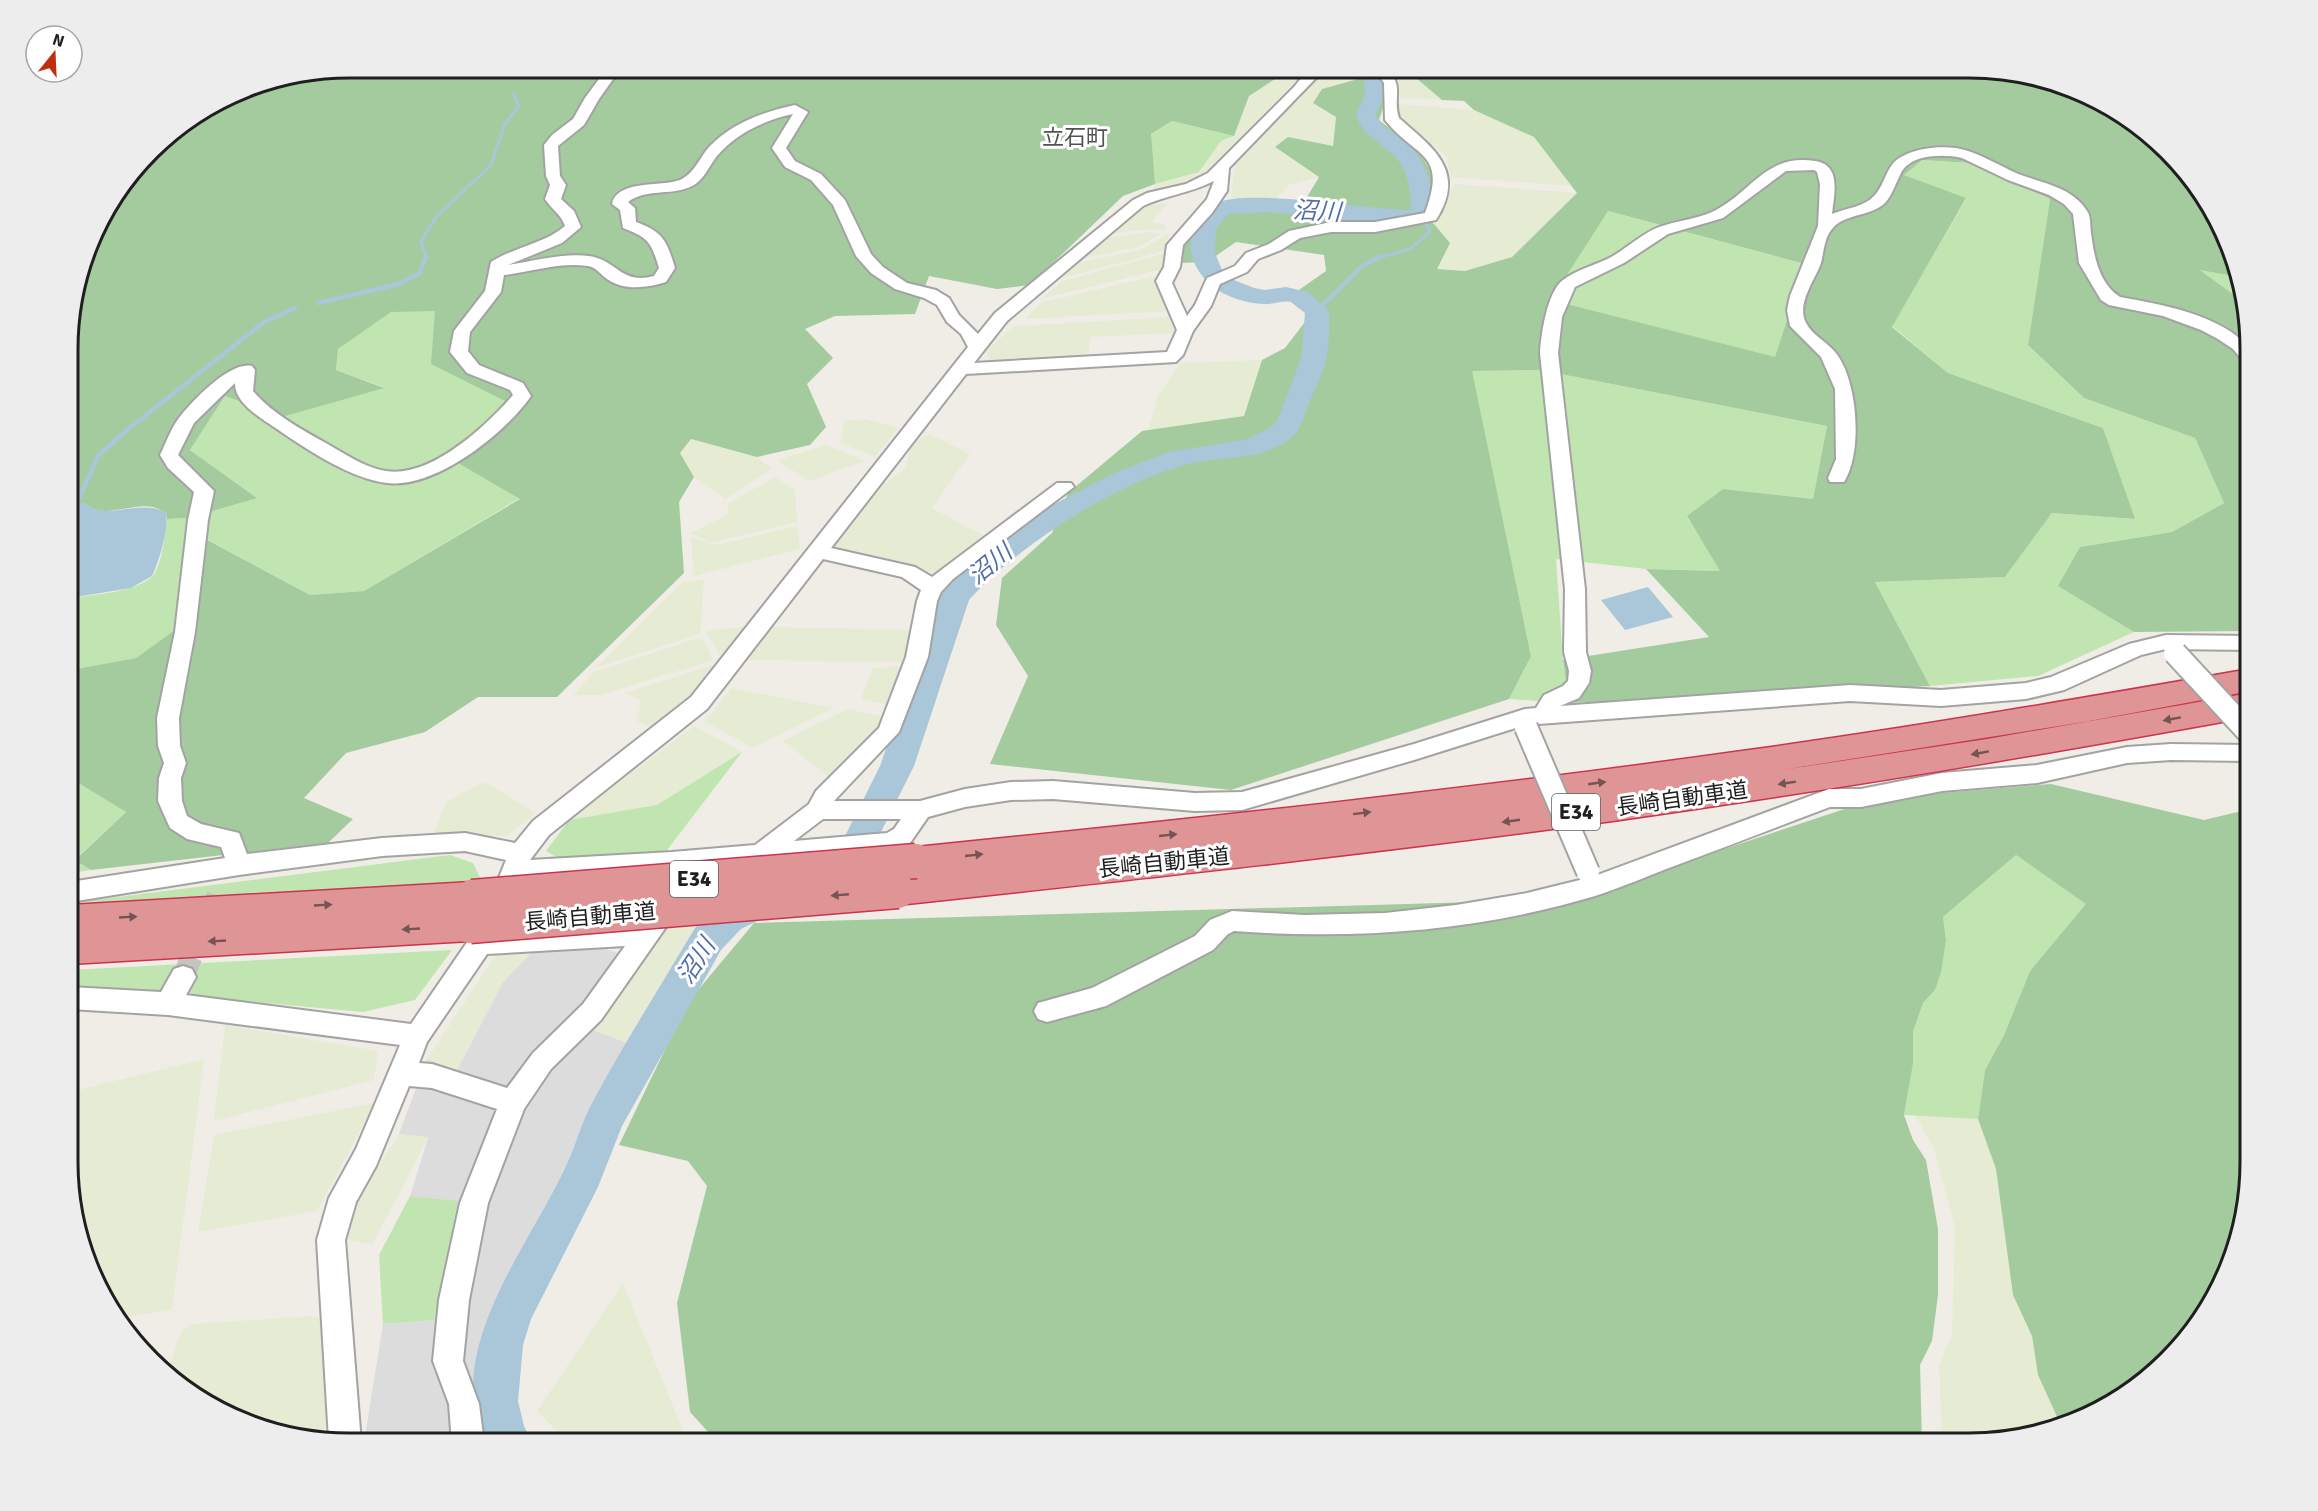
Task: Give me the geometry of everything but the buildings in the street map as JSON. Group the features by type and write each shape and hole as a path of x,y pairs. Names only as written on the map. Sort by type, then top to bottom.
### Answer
{"highway":[{"name":"長崎自動車道","path":"78,920 474,922 916,861 1251,826 1708,768 1925,736 2240,682"},
{"name":"長崎自動車道","path":"78,948 898,891 1245,853 1722,792 1942,759 2240,707"}],"street":[{"path":"228,874 231,840 195,832 178,822 170,801 170,778 175,763 169,746 168,718 185,632 197,525 204,491 189,475 171,463 169,454 186,421 224,382 246,370 243,386 245,393 258,408 283,426 366,471 383,477 400,477 422,472 440,464 490,432 522,396 517,387 473,369 459,352 462,331 493,292 497,265 507,257 528,248 556,240 573,227 569,214 557,206 552,199 558,185 554,176 550,145 579,122 607,78"},
{"path":"344,1433 331,1240 343,1198 366,1157 417,1036 474,922 541,828 699,703 1001,317 1138,202 1203,182 1222,168 1309,78"},
{"path":"962,369 1089,360 1170,358 1218,278 1241,269 1251,256 1275,247 1294,234 1331,227 1375,227 1431,217 1442,193 1438,160 1392,120 1389,114 1393,88 1386,78"},
{"path":"496,271 574,259 592,261 605,266 613,276 636,284 660,279 667,268 657,237 650,232 629,225 627,208 620,204 620,201 626,195 643,188 676,186 686,183 706,165 709,156 735,132 757,121 795,109 801,112 797,123 781,142 779,148 790,164 807,171 826,185 840,202 850,220 864,256 876,270 901,286 930,294 943,302 952,318 968,332 977,347"},
{"path":"1825,226 1878,201 1892,180 1896,167 1905,160 1941,152 1965,154 2013,177 2058,193 2075,206 2084,222 2087,263 2107,296 2115,301 2171,314 2229,337 2240,348"},
{"path":"1531,720 1552,701 1571,692 1578,683 1580,671 1575,652 1575,589 1554,387 1548,354 1551,323 1568,284 1618,260 1662,231 1718,215 1730,208 1770,174 1793,164 1813,165 1824,170 1828,186 1825,226 1810,270 1802,282 1797,298 1796,320 1798,326 1829,355 1844,389 1845,459 1837,478"},
{"path":"1185,330 1174,301 1164,287 1164,279 1172,267 1175,245 1218,194 1223,174 1222,168"},
{"path":"759,855 818,810 824,797 888,732 917,657 927,601 932,589 946,574 1064,487"},
{"path":"817,551 908,572 922,579 932,589"},
{"path":"818,810 920,810 965,798 1011,791 1053,790 1195,802 1242,801 1531,720 1850,693 1941,698 2026,691 2056,684 2136,649 2240,644"},
{"path":"2170,648 2240,723"},
{"path":"1531,720 1591,879"},
{"path":"1047,1011 1097,998 1116,989 1204,943 1220,927 1232,921 1314,925 1418,921 1558,897 1591,879 1829,798 1861,798 1942,782 2037,774 2127,755 2171,752 2240,753"},
{"path":"78,891 228,874 382,847 465,842 540,870 672,862 875,844 890,842 902,836 920,810"},
{"path":"467,1433 464,1404 448,1361 454,1299 474,1203 513,1102 542,1061 592,1012 657,920 672,862"},
{"path":"474,922 645,937"},
{"path":"168,1004 183,977"},
{"path":"78,998 168,1004 417,1036"},
{"path":"402,1073 432,1076 513,1102"}],"shaded area":[{"path":"602,948 642,960 594,1030 627,1043 482,1355 479,1433 366,1433 383,1324 434,1320 458,1202 410,1196 428,1138 399,1134 427,1059 457,1070 503,982 533,951"}],"green space":[{"path":"349,78 1277,78 1249,96 1234,136 1172,121 1151,134 1155,184 1123,196 1030,285 997,289 929,276 915,314 835,316 805,329 833,358 807,384 826,427 810,445 757,457 691,439 680,453 694,477 679,502 684,573 557,697 478,697 425,732 346,753 304,798 353,819 328,843 91,870 78,862 78,857 126,812 78,783 78,669 136,658 179,627 187,529 310,595 364,591 520,499 446,456 513,405 431,364 435,311 391,312 338,349 336,370 384,388 282,417 225,396 190,450 257,498 188,518 167,519 166,513 153,507 100,511 84,503 78,503 79,331 83,296 99,245 114,213 157,157 213,114 262,92 314,80"},
{"path":"1277,78 1298,78 1210,171 1192,182 1153,191 1155,184 1199,172 1221,141 1234,136 1249,96"},
{"path":"1318,78 1362,78 1322,89 1313,102 1336,117 1333,147 1288,137 1275,148 1319,177 1289,185 1275,200 1230,202 1235,166"},
{"path":"1362,78 1378,78 1386,99 1379,120 1419,152 1432,173 1428,217 1450,243 1437,269 1465,271 1512,257 1577,193 1534,137 1474,110 1464,101 1442,100 1416,78 1969,78 2004,80 2056,92 2089,106 2120,124 2161,157 2194,198 2212,229 2230,275 2200,270 2235,296 2240,349 2240,631 2134,632 2058,586 2080,547 2172,532 2224,503 2195,438 2084,398 2028,345 2050,199 1971,163 1922,160 1904,175 1966,198 1892,327 1948,373 2103,428 2135,519 2052,513 2005,577 1875,582 1930,686 1569,703 1563,660 1709,637 1646,569 1720,571 1687,516 1723,489 1813,499 1827,426 1540,370 1472,371 1531,656 1509,699 1231,790 990,764 1028,676 996,625 1002,578 1052,533 1068,493 1142,431 1244,416 1262,360 1285,348 1308,318 1296,292 1326,271 1324,255 1236,242 1207,262 1178,263 1189,233 1209,209 1298,212 1319,177 1275,147 1288,137 1333,146 1336,117 1313,103 1322,89","holes":["1608,211 1805,264 1775,357 1551,300"]},
{"path":"1394,78 1416,78 1442,100 1400,98"},
{"path":"1397,104 1474,110 1534,137 1572,186 1450,177 1447,157 1399,119"},
{"path":"1172,121 1234,136 1221,141 1199,172 1155,184 1150,135"},
{"path":"1922,160 1971,163 2050,199 2028,345 2084,398 2195,438 2224,503 2172,532 2080,547 2059,586 2134,632 2038,676 1930,686 1875,582 2005,577 2052,513 2134,519 2103,428 1948,373 1892,326 1966,199 1903,175"},
{"path":"1454,184 1578,193 1512,257 1465,271 1437,269 1434,224"},
{"path":"1168,203 1152,222 1165,225 1165,231 1149,229 1108,234 1148,205"},
{"path":"1607,211 1805,264 1775,358 1551,300"},
{"path":"1150,232 1162,234 1138,247 1084,258 1104,238"},
{"path":"1169,233 1168,250 1062,278 1078,263 1142,249"},
{"path":"1167,253 1163,269 1041,299 1062,281"},
{"path":"2199,269 2230,275 2235,295"},
{"path":"1155,276 1170,311 1025,319 1040,303"},
{"path":"435,310 513,406 446,456 520,498 364,591 310,595 188,529 179,627 136,658 78,669 78,597 115,592 148,580 154,574 159,562 167,519 188,518 256,497 190,450 225,396 282,417 383,387 336,370 338,349 391,311"},
{"path":"1172,317 1175,333 1091,337 1088,356 992,363 986,351 1014,326"},
{"path":"1262,360 1244,416 1148,430 1158,396 1180,363"},
{"path":"1540,370 1827,426 1813,499 1723,489 1687,517 1721,571 1646,569 1556,559 1563,660 1569,703 1509,699 1531,655 1471,371"},
{"path":"864,419 898,428 875,457 841,443 844,421"},
{"path":"930,434 970,454 932,508 984,536 937,573 829,551 864,500 905,468 912,443"},
{"path":"691,439 757,457 772,469 725,499 694,477 680,453"},
{"path":"826,445 865,461 809,481 777,460"},
{"path":"775,477 795,490 797,522 711,543 691,533 729,514 727,504"},
{"path":"797,526 800,549 694,576 691,537 715,545"},
{"path":"704,579 700,634 595,668 682,583"},
{"path":"747,626 721,657 706,631"},
{"path":"771,627 913,630 906,662 747,660"},
{"path":"702,637 713,660 601,695 573,695 594,672"},
{"path":"716,664 691,700 656,728 637,722 641,700 624,693"},
{"path":"907,666 896,707 861,699 873,668"},
{"path":"731,688 833,708 753,748 705,722"},
{"path":"848,709 884,717 882,729 828,776 783,741"},
{"path":"694,726 742,752 657,806 569,820"},
{"path":"742,752 664,854 563,861 546,851 569,820 657,805"},
{"path":"485,782 536,813 507,836 433,836 446,802"},
{"path":"78,783 126,812 78,856"},
{"path":"2051,784 2204,820 2240,811 2240,1162 2238,1197 2231,1232 2226,1249 2204,1298 2173,1341 2134,1377 2089,1405 2058,1418 2038,1375 2032,1336 2013,1295 1996,1169 1978,1119 1985,1070 2004,1035 2030,971 2086,904 2016,855 1943,917 1946,940 1941,972 1935,990 1923,1003 1913,1032 1913,1064 1904,1115 1913,1140 1926,1160 1938,1229 1938,1295 1932,1341 1920,1365 1922,1433 709,1433 690,1412 677,1303 707,1186 688,1161 619,1145 688,1002 754,923 1573,899 1878,798"},
{"path":"450,855 473,863 483,884 78,903"},
{"path":"2016,855 2087,904 2030,971 2004,1035 1985,1070 1978,1119 1904,1115 1913,1064 1913,1032 1923,1003 1935,990 1946,940 1943,917"},
{"path":"78,861 91,870 78,872"},
{"path":"668,923 704,923 627,1043 594,1030"},
{"path":"452,950 415,1000 363,1012 78,986 78,970"},
{"path":"533,951 503,982 457,1070 427,1059 496,955"},
{"path":"225,1025 378,1051 374,1080 214,1121"},
{"path":"204,1059 172,1310 127,1317 114,1298 99,1266 87,1232 80,1197 78,1090"},
{"path":"375,1103 317,1211 198,1232 214,1135"},
{"path":"1915,1115 1978,1119 1996,1169 2013,1295 2032,1336 2038,1375 2058,1418 2004,1431 1942,1433 1939,1366 1952,1335 1955,1227 1934,1149"},
{"path":"399,1134 428,1137 372,1245 346,1239 355,1202"},
{"path":"410,1196 458,1201 434,1320 383,1324 379,1255"},
{"path":"623,1283 684,1433 559,1433 537,1411"},
{"path":"314,1316 321,1320 325,1432 279,1424 245,1412 213,1397 170,1366 181,1332 191,1324"}],"water":[{"path":"78,503 84,503 93,509 103,511 146,508 166,513 163,545 152,576 131,588 78,597"},
{"path":"1648,587 1673,617 1625,630 1601,600"}],"waterway":[{"name":"沼川","path":"836,867 851,858 897,766 955,596 973,576 1026,534 1057,514 1121,480 1178,458 1243,448 1268,441 1289,424 1314,359 1317,311 1299,297 1286,294 1265,297 1248,294 1226,285 1211,273 1203,253 1205,227 1220,209 1234,205 1268,205 1387,217 1417,217 1423,208 1418,172 1398,146 1369,125 1366,115 1375,95 1374,78"},
{"path":"427,258 421,242 436,217 491,165 505,124 519,106 513,93"},
{"path":"1377,258 1410,249 1430,232 1426,223"},
{"path":"318,303 399,284 420,273 426,256"},
{"path":"1377,258 1381,256"},
{"path":"1317,311 1362,266 1377,258"},
{"path":"78,501 98,456 127,430 264,322 295,308"},
{"name":"沼川","path":"502,1433 495,1401 501,1345 511,1312 584,1173 604,1120 708,939 728,918 763,902"}],"tunnel":[{"path":"183,977 221,888"}],"district":[{"name":"立石町","path":"1075,137"}]}
